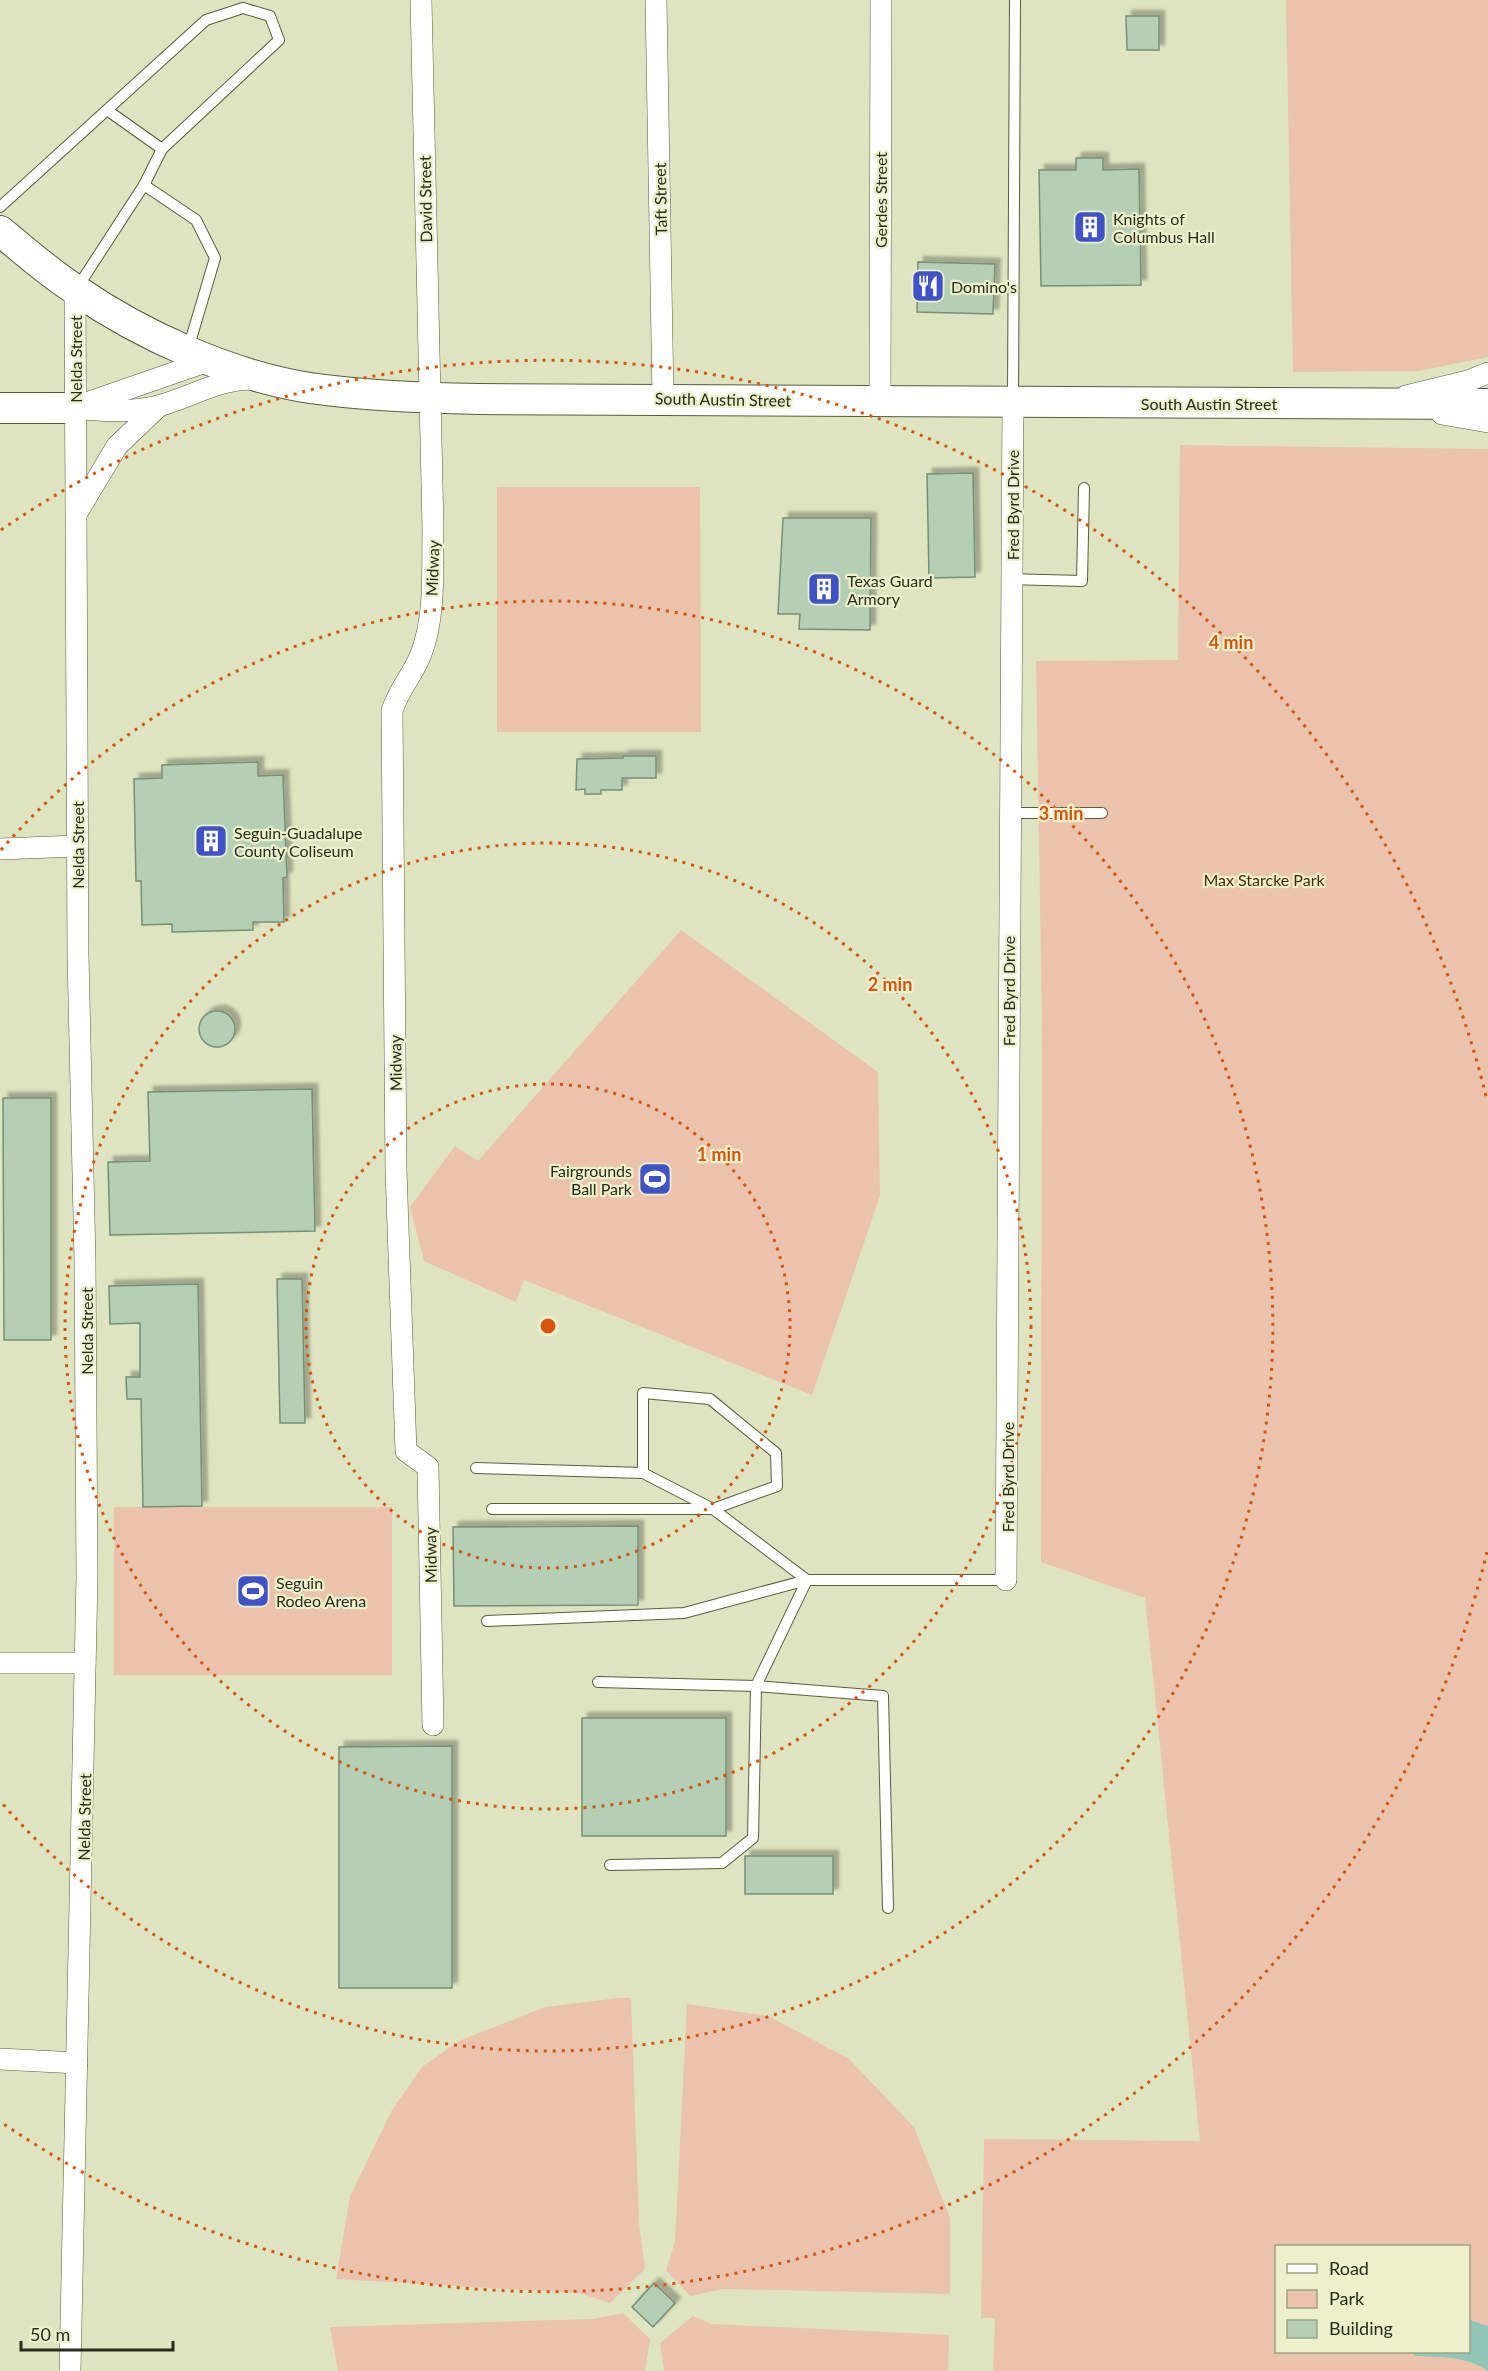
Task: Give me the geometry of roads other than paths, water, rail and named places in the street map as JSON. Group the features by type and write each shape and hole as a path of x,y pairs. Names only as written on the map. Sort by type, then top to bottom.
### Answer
{"main road":[{"name":"South Austin Street","path":"0,231 75,290 143,330 199,355 268,378 319,389 430,398 1488,404"},
{"path":"0,407 74,408"}],"street":[{"name":"David Street","path":"421,0 430,398"},
{"name":"Taft Street","path":"656,0 663,398"},
{"name":"Gerdes Street","path":"880,401 881,0"},
{"name":"Nelda Street","path":"70,2371 86,1663 85,1262 77,846 78,511 74,408 75,290"},
{"path":"74,408 199,355"},
{"path":"1373,405 1488,374"},
{"path":"74,408 102,411 159,406 230,380 268,378"},
{"name":"Midway","path":"430,398 434,528 428,633 415,668 396,696 392,723 396,1182 406,1451 428,1467 433,1725"},
{"name":"Fred Byrd Drive","path":"1006,1580 1012,402"},
{"path":"1373,405 1488,422"},
{"path":"78,511 117,446 159,406"},
{"path":"0,849 77,846"},
{"path":"0,1663 86,1663"},
{"path":"0,2059 77,2062"}],"lane":[{"path":"1012,402 1015,0"},
{"path":"0,207 206,20 243,8 270,16 279,40 162,149 144,185 75,290"},
{"path":"107,110 162,149"},
{"path":"144,185 196,220 215,258 199,355"},
{"path":"1011,579 1082,581 1084,488"},
{"path":"1010,813 1102,813"},
{"path":"492,1509 713,1509 777,1486 776,1453 710,1399 643,1393 643,1473"},
{"path":"476,1468 643,1473 713,1509 807,1580"},
{"path":"487,1621 684,1613 807,1580 1006,1580"},
{"path":"610,1865 722,1863 753,1838 756,1686 807,1580"},
{"path":"598,1682 756,1686 883,1696 888,1908"}],"water":[{"path":"1470,2320 1488,2326 1488,2371 1463,2360 1416,2356 1412,2353 1470,2353"}],"place":[{"name":"Knights of Columbus Hall","path":"1090,227"},
{"name":"Domino's","path":"928,286"},
{"name":"Texas Guard Armory","path":"824,589"},
{"name":"Seguin-Guadalupe County Coliseum","path":"211,841"},
{"name":"Fairgrounds Ball Park","path":"655,1179"},
{"name":"Seguin Rodeo Arena","path":"253,1591"}],"park label":[{"name":"Max Starcke Park","path":"1264,879"}]}
